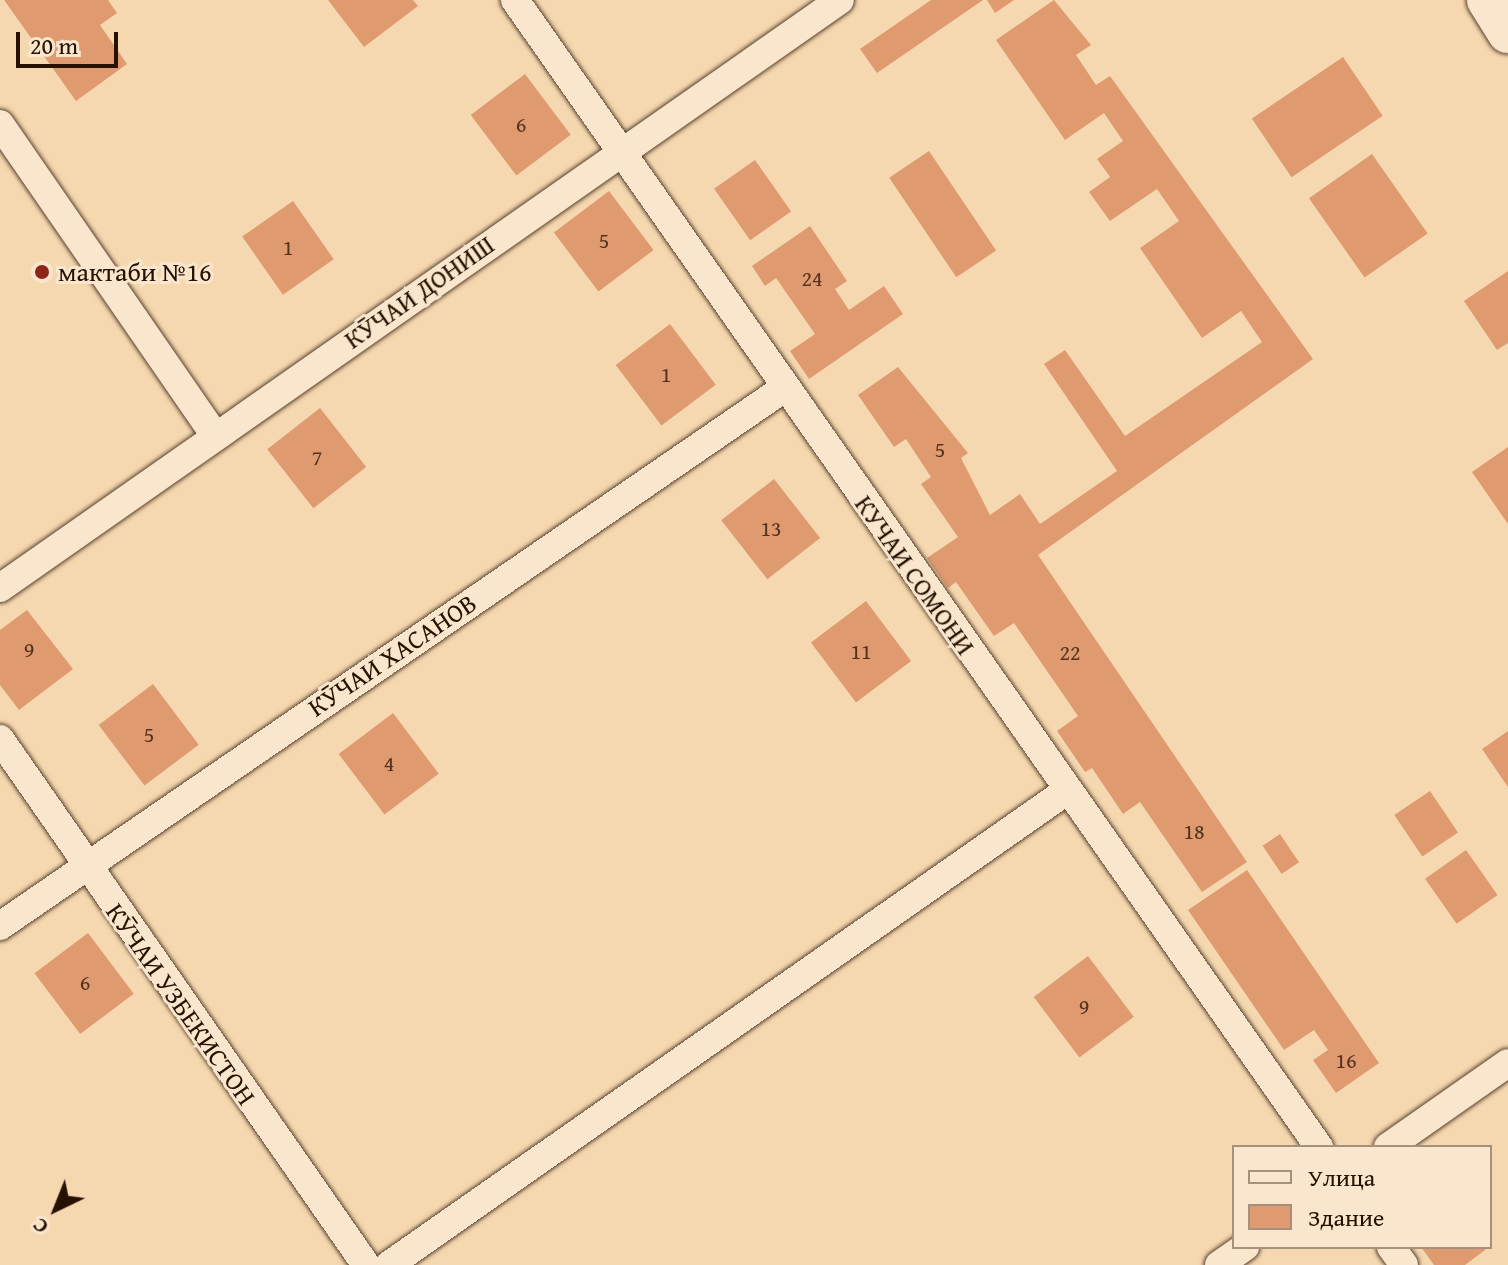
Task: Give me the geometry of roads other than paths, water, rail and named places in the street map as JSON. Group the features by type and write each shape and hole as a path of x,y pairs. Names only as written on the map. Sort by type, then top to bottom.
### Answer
{"main road":[{"path":"1487,0 1508,33"}],"street":[{"name":"КУЧАИ СОМОНИ","path":"515,0 1065,792 1318,1145"},
{"name":"КӮЧАИ ДОНИШ","path":"0,588 214,434 840,0"},
{"path":"0,124 214,434"},
{"name":"КӮЧАИ ХАСАНОВ","path":"0,926 786,387"},
{"name":"КӮЧАИ УЗБЕКИСТОН","path":"0,739 83,867 366,1265"},
{"path":"389,1265 1065,792"},
{"path":"1391,1145 1508,1063"},
{"path":"1219,1265 1242,1249"}],"place":[{"name":"мактаби №16","path":"42,272"}]}
